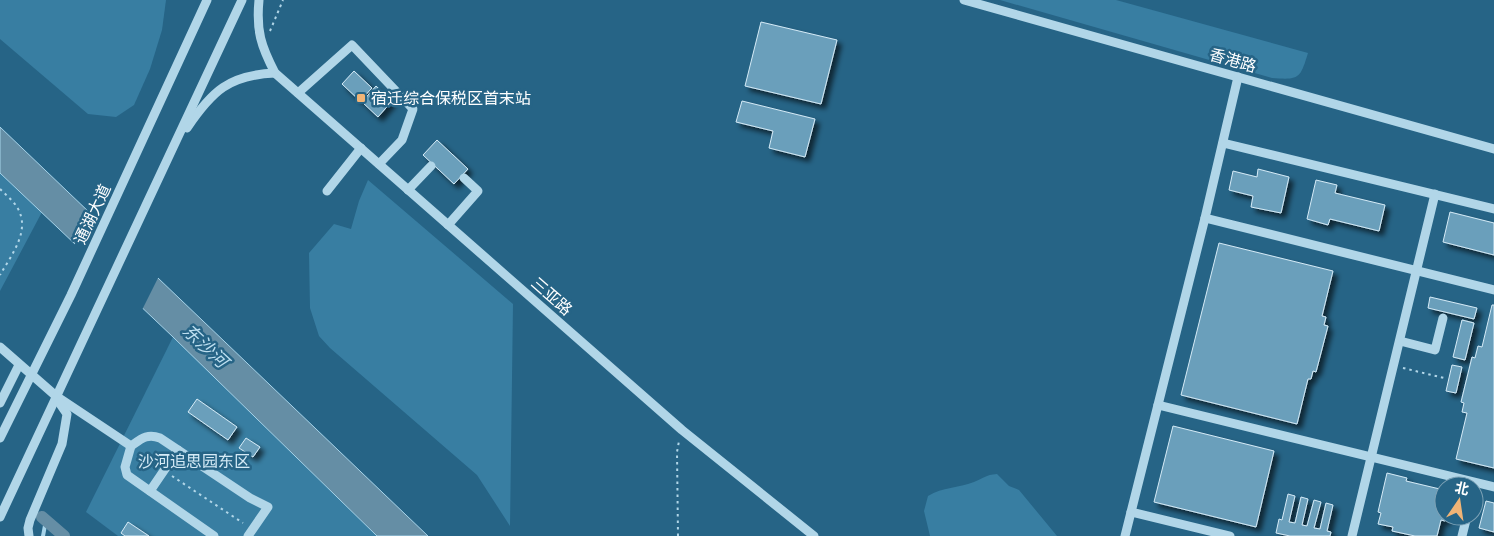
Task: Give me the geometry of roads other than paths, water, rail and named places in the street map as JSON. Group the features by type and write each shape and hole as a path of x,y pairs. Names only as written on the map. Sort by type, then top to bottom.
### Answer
{"street":[{"name":"通湖大道","path":"0,438 125,179 206,0"},
{"path":"0,517 242,0"},
{"path":"170,155 199,110 212,95 226,84 245,77 275,72 263,49 258,30 259,0"},
{"name":"香港路","path":"964,0 1494,149"},
{"path":"298,92 352,45 413,109 402,140 379,164"},
{"name":"三亚路","path":"275,72 682,430 814,536"},
{"path":"1125,536 1238,77"},
{"path":"1222,143 1494,208"},
{"path":"327,191 361,148"},
{"path":"408,190 431,166"},
{"path":"448,225 478,191 464,178"},
{"path":"1354,536 1435,194"},
{"path":"1204,218 1494,290"},
{"path":"1400,342 1435,350 1442,318"},
{"path":"0,347 56,396 131,446"},
{"path":"0,403 19,365"},
{"path":"29,536 30,520 62,444 67,414 56,396"},
{"path":"1158,405 1442,476"},
{"path":"214,536 126,475 126,460 131,446 145,436 152,435 160,438 250,498 268,507 250,533"},
{"path":"150,491 178,450"},
{"path":"1131,512 1230,536"}],"water":[{"name":"东沙河","path":"0,127 428,536 377,536 173,337 0,173"}],"waterway":[{"path":"42,517 64,536"},
{"path":"43,536 46,520"}],"place":[{"name":"宿迁综合保税区首末站","path":"361,98"}],"park label":[{"name":"沙河追思园东区","path":"194,461"}]}
